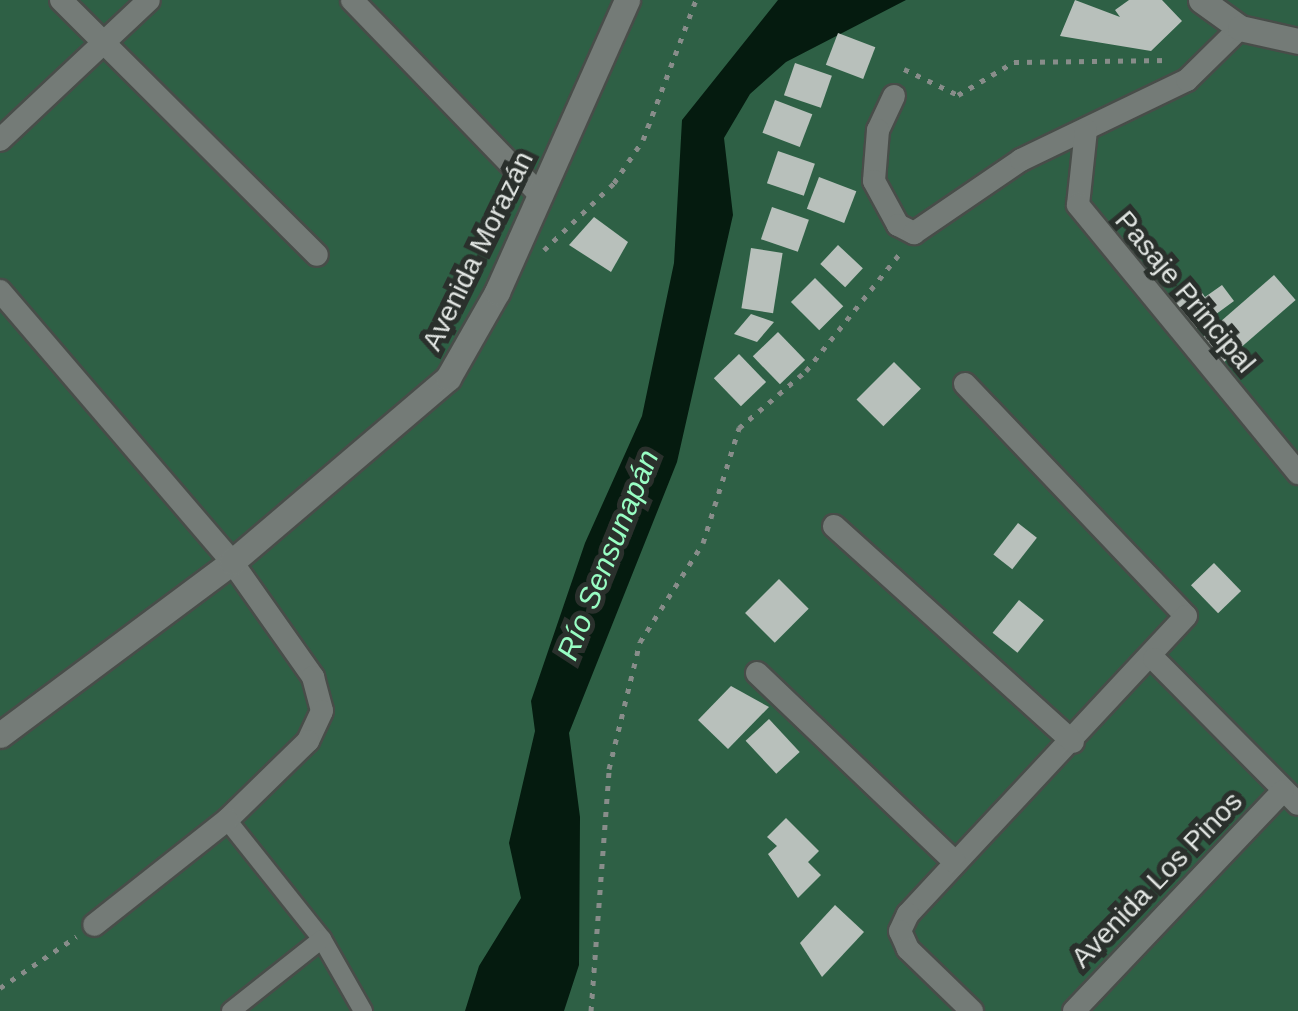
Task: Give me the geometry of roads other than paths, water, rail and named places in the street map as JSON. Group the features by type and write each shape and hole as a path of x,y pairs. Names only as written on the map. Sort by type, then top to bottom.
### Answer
{"main road":[{"name":"Avenida Morazán","path":"1,731 232,562 448,378 541,196 627,0"},
{"path":"1202,0 1240,28 1298,41"}],"street":[{"path":"61,0 316,255"},
{"path":"0,140 150,0"},
{"path":"352,0 541,196"},
{"path":"894,96 878,130 874,181 898,225 914,232 1086,130 1208,65 1240,28"},
{"name":"Pasaje Principal","path":"1086,130 1078,206 1298,474"},
{"path":"0,292 232,562 313,676 322,711 308,741 227,820 94,925"},
{"path":"965,384 1177,598 1186,616 1154,659 955,862 900,931 972,1011"},
{"path":"834,526 1072,742"},
{"path":"1154,659 1291,798"},
{"path":"757,673 955,862"},
{"name":"Avenida Los Pinos","path":"1074,1011 1291,798"},
{"path":"227,820 322,939 363,1011"},
{"path":"232,1011 322,939"}],"water":[{"name":"Río Sensunapán","path":"778,0 906,0 786,62 750,94 724,138 733,215 677,462 569,733 580,817 579,965 564,1011 465,1011 479,966 521,898 509,843 535,731 531,701 585,543 642,416 674,263 682,120"}]}
